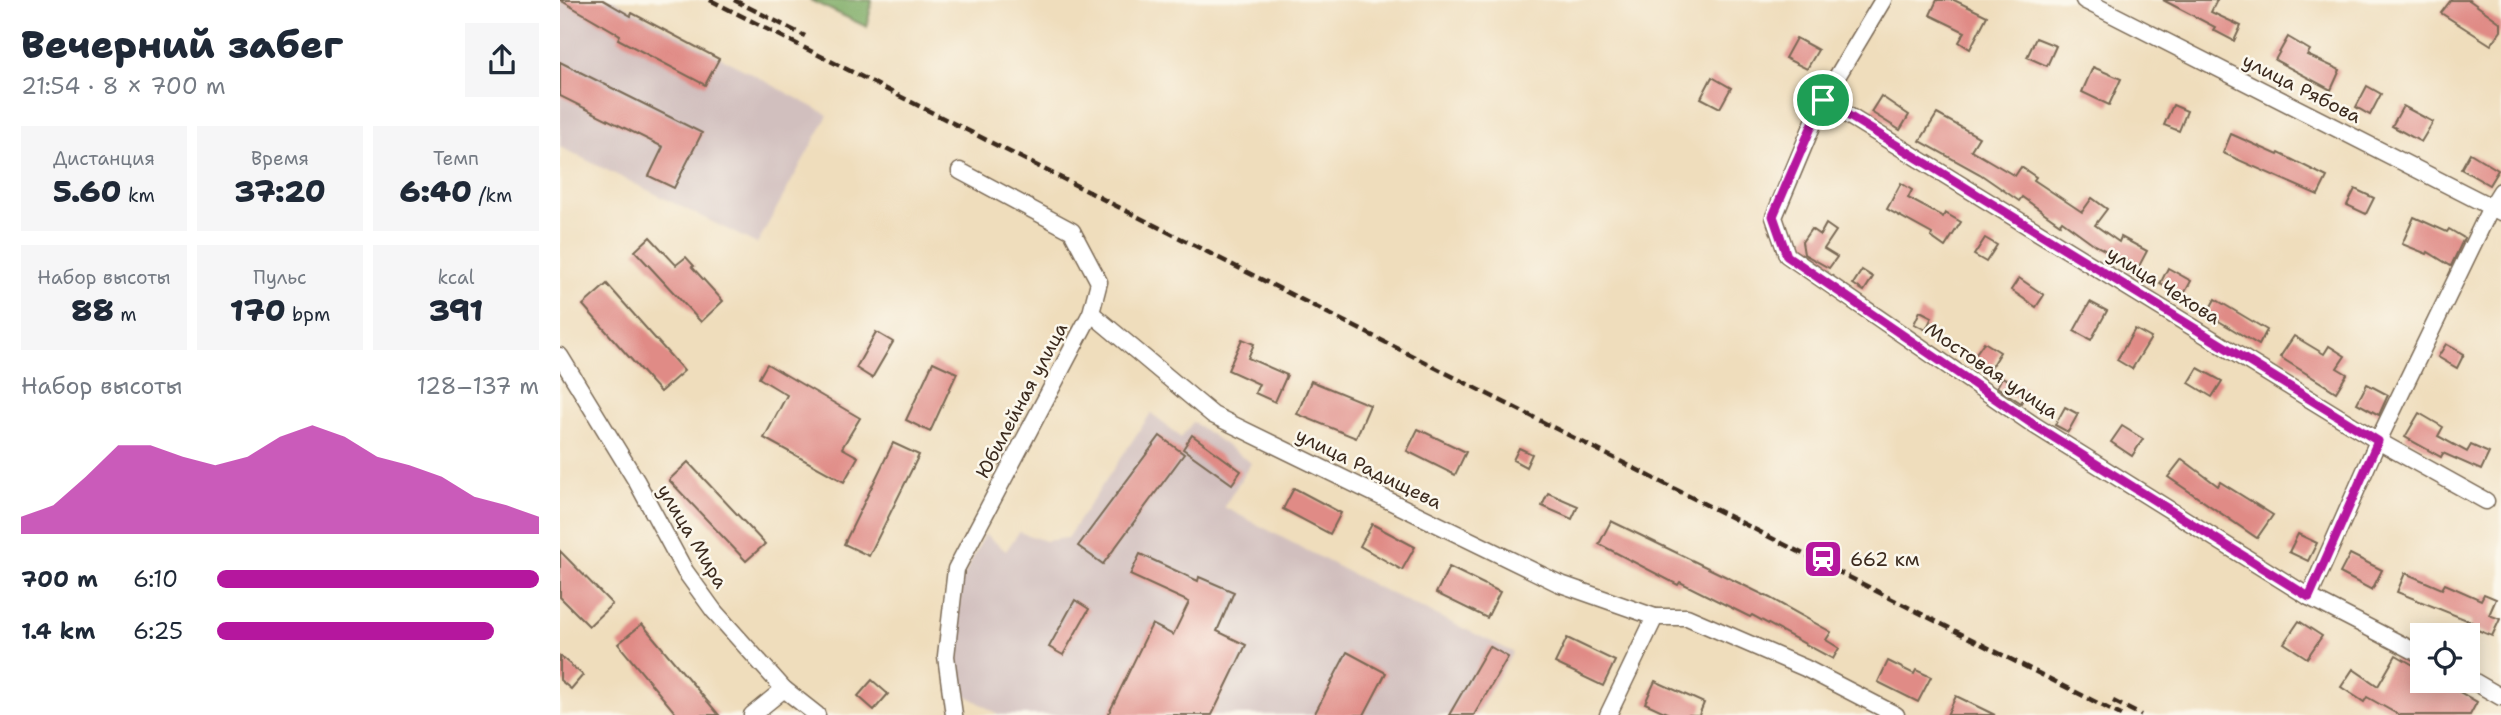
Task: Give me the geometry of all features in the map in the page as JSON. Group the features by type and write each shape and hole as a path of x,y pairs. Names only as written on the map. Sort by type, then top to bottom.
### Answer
{"street":[{"name":"Мостовая улица","path":"1883,0 1823,100 1773,216 1787,256 2034,425 2309,597 2410,649"},
{"name":"улица Рябова","path":"2084,0 2496,210"},
{"name":"улица Чехова","path":"1823,100 2378,441 2486,501"},
{"name":"Юбилейная улица","path":"954,715 946,656 956,569 1091,313 1099,282 1072,231 960,171"},
{"path":"2309,597 2378,441 2496,210 2501,191"},
{"name":"улица Радищева","path":"1091,313 1213,415 1558,583 1655,617 1687,617 1805,668 1896,715"},
{"name":"улица Мира","path":"560,356 637,482 685,571 714,611 784,689 817,715"},
{"path":"1608,715 1655,617"},
{"path":"2480,685 2501,697"},
{"path":"752,715 784,689"}],"shaded area":[{"path":"560,0 614,0 828,115 757,244 560,147"},
{"path":"1151,413 1181,438 1193,422 1251,463 1224,507 1375,586 1513,652 1476,715 999,715 953,687 960,583 985,534 1006,551 1019,532 1045,541 1067,538"}],"green space":[{"path":"810,0 872,0 867,27"}],"building":[{"path":"560,0 603,0 719,59 705,85 618,39 620,35"},
{"path":"1937,0 1954,0 1987,16 1970,49 1959,42 1965,32 1930,15"},
{"path":"2163,0 2217,0 2211,12 2241,26 2234,41 2213,30 2215,27"},
{"path":"2451,0 2469,0 2501,23 2501,31 2491,45 2441,13"},
{"path":"2288,37 2310,50 2307,55 2340,70 2331,90 2275,60"},
{"path":"1796,38 1818,50 1807,69 1785,58"},
{"path":"2036,38 2056,46 2047,66 2027,57"},
{"path":"560,62 702,133 674,188 649,176 663,147 560,96"},
{"path":"2093,67 2121,79 2109,105 2082,92"},
{"path":"1712,77 1731,88 1720,108 1701,98"},
{"path":"2367,86 2381,94 2370,115 2356,107"},
{"path":"1881,96 1909,115 1900,130 1871,112"},
{"path":"2173,105 2187,111 2179,131 2164,125"},
{"path":"2403,106 2433,122 2421,142 2392,126"},
{"path":"1937,114 1979,137 1971,150 2015,176 2021,167 2036,177 2034,180 2082,212 2092,198 2107,209 2095,225 2119,242 2121,237 2147,251 2138,268 2095,245 2062,221 2060,224 2022,197 2019,201 1980,174 1920,141"},
{"path":"2231,134 2278,155 2279,153 2327,177 2318,195 2223,153"},
{"path":"2470,153 2498,170 2489,185 2461,169"},
{"path":"1901,183 1912,190 1908,198 1943,217 1945,213 1961,222 1945,247 1931,237 1932,234 1887,209"},
{"path":"2355,189 2374,198 2366,214 2347,205"},
{"path":"2414,217 2447,232 2449,229 2464,238 2451,266 2428,252 2427,254 2402,244"},
{"path":"1826,224 1836,231 1824,249 1837,257 1829,268 1804,254 1802,242 1811,229 1820,235"},
{"path":"650,237 676,265 686,257 723,301 701,322 635,251"},
{"path":"1985,238 1997,245 1986,262 1974,255"},
{"path":"2168,268 2191,281 2183,296 2160,284"},
{"path":"1862,270 1873,277 1864,291 1853,284"},
{"path":"2019,278 2044,295 2036,307 2011,290"},
{"path":"607,284 684,371 660,392 583,305"},
{"path":"2215,299 2267,330 2259,345 2207,314"},
{"path":"2090,302 2107,311 2091,340 2074,331"},
{"path":"1920,311 1932,317 1926,330 1914,324"},
{"path":"2135,329 2151,338 2132,369 2117,360"},
{"path":"876,332 893,342 872,378 856,368"},
{"path":"2294,336 2324,354 2329,346 2345,356 2337,368 2347,374 2336,392 2280,357"},
{"path":"1242,339 1254,344 1248,358 1287,375 1275,402 1255,393 1259,384 1228,370"},
{"path":"1984,342 2000,352 1989,370 1972,359"},
{"path":"2446,344 2464,354 2457,368 2438,357"},
{"path":"933,362 957,373 930,432 906,420"},
{"path":"767,364 860,418 842,448 858,457 844,482 764,438 787,395 759,378"},
{"path":"2198,368 2222,381 2212,397 2189,383"},
{"path":"2002,377 2028,390 2021,403 1997,387"},
{"path":"1311,381 1370,405 1356,438 1297,414"},
{"path":"2367,384 2388,395 2379,415 2357,403"},
{"path":"2065,407 2078,414 2068,432 2055,425"},
{"path":"2419,413 2443,427 2438,436 2467,452 2471,445 2489,453 2481,470 2443,453 2441,457 2405,437"},
{"path":"2122,426 2143,439 2132,456 2111,442"},
{"path":"1418,429 1466,452 1455,475 1407,451"},
{"path":"1192,435 1241,471 1232,484 1183,449"},
{"path":"1160,436 1184,454 1103,564 1078,546"},
{"path":"893,443 919,455 869,556 844,544"},
{"path":"1519,448 1532,454 1526,467 1513,460"},
{"path":"2182,459 2218,486 2220,482 2273,515 2257,538 2168,477"},
{"path":"688,462 765,544 746,561 669,480"},
{"path":"1294,488 1341,513 1330,534 1283,509"},
{"path":"1548,493 1578,506 1572,519 1542,506"},
{"path":"1611,521 1770,598 1831,632 1826,640 1839,648 1833,659 1752,615 1750,617 1680,582 1678,585 1599,544"},
{"path":"1372,524 1415,547 1402,570 1360,546"},
{"path":"2298,534 2317,543 2308,561 2289,552"},
{"path":"560,551 612,604 589,626 560,597"},
{"path":"1140,554 1198,581 1199,577 1234,592 1217,631 1246,645 1212,715 1108,715 1152,624 1173,635 1189,602 1130,575"},
{"path":"2350,554 2382,570 2372,590 2340,573"},
{"path":"1449,567 1500,592 1487,618 1436,593"},
{"path":"2405,573 2442,589 2445,584 2481,600 2484,594 2496,599 2489,615 2500,619 2492,636 2480,631 2480,623 2472,623 2397,592"},
{"path":"1075,600 1089,609 1063,655 1049,647"},
{"path":"2299,621 2322,636 2307,658 2284,643"},
{"path":"642,624 719,715 677,715 618,644"},
{"path":"1567,638 1615,661 1603,686 1555,663"},
{"path":"1489,646 1508,657 1474,715 1449,715"},
{"path":"1347,652 1386,673 1364,715 1314,715"},
{"path":"2396,655 2410,663 2410,693 2461,693 2477,702 2470,715 2399,715 2367,697 2364,702 2341,687 2353,669 2378,686"},
{"path":"560,656 583,675 571,689 560,680"},
{"path":"1888,661 1914,674 1916,670 1931,677 1918,702 1878,682"},
{"path":"872,680 888,694 874,710 858,696"},
{"path":"1655,681 1704,703 1699,715 1671,715 1645,703"},
{"path":"1956,696 1995,715 1947,715"}],"railway":[{"path":"710,0 2121,715"},
{"path":"734,0 805,36"},
{"path":"2113,701 2141,715"}],"place":[{"name":"662 км","path":"1823,559"}],"route":[{"path":"1823,100 2378,441 2309,597 2034,425 1787,256 1773,216 1823,100"}]}
